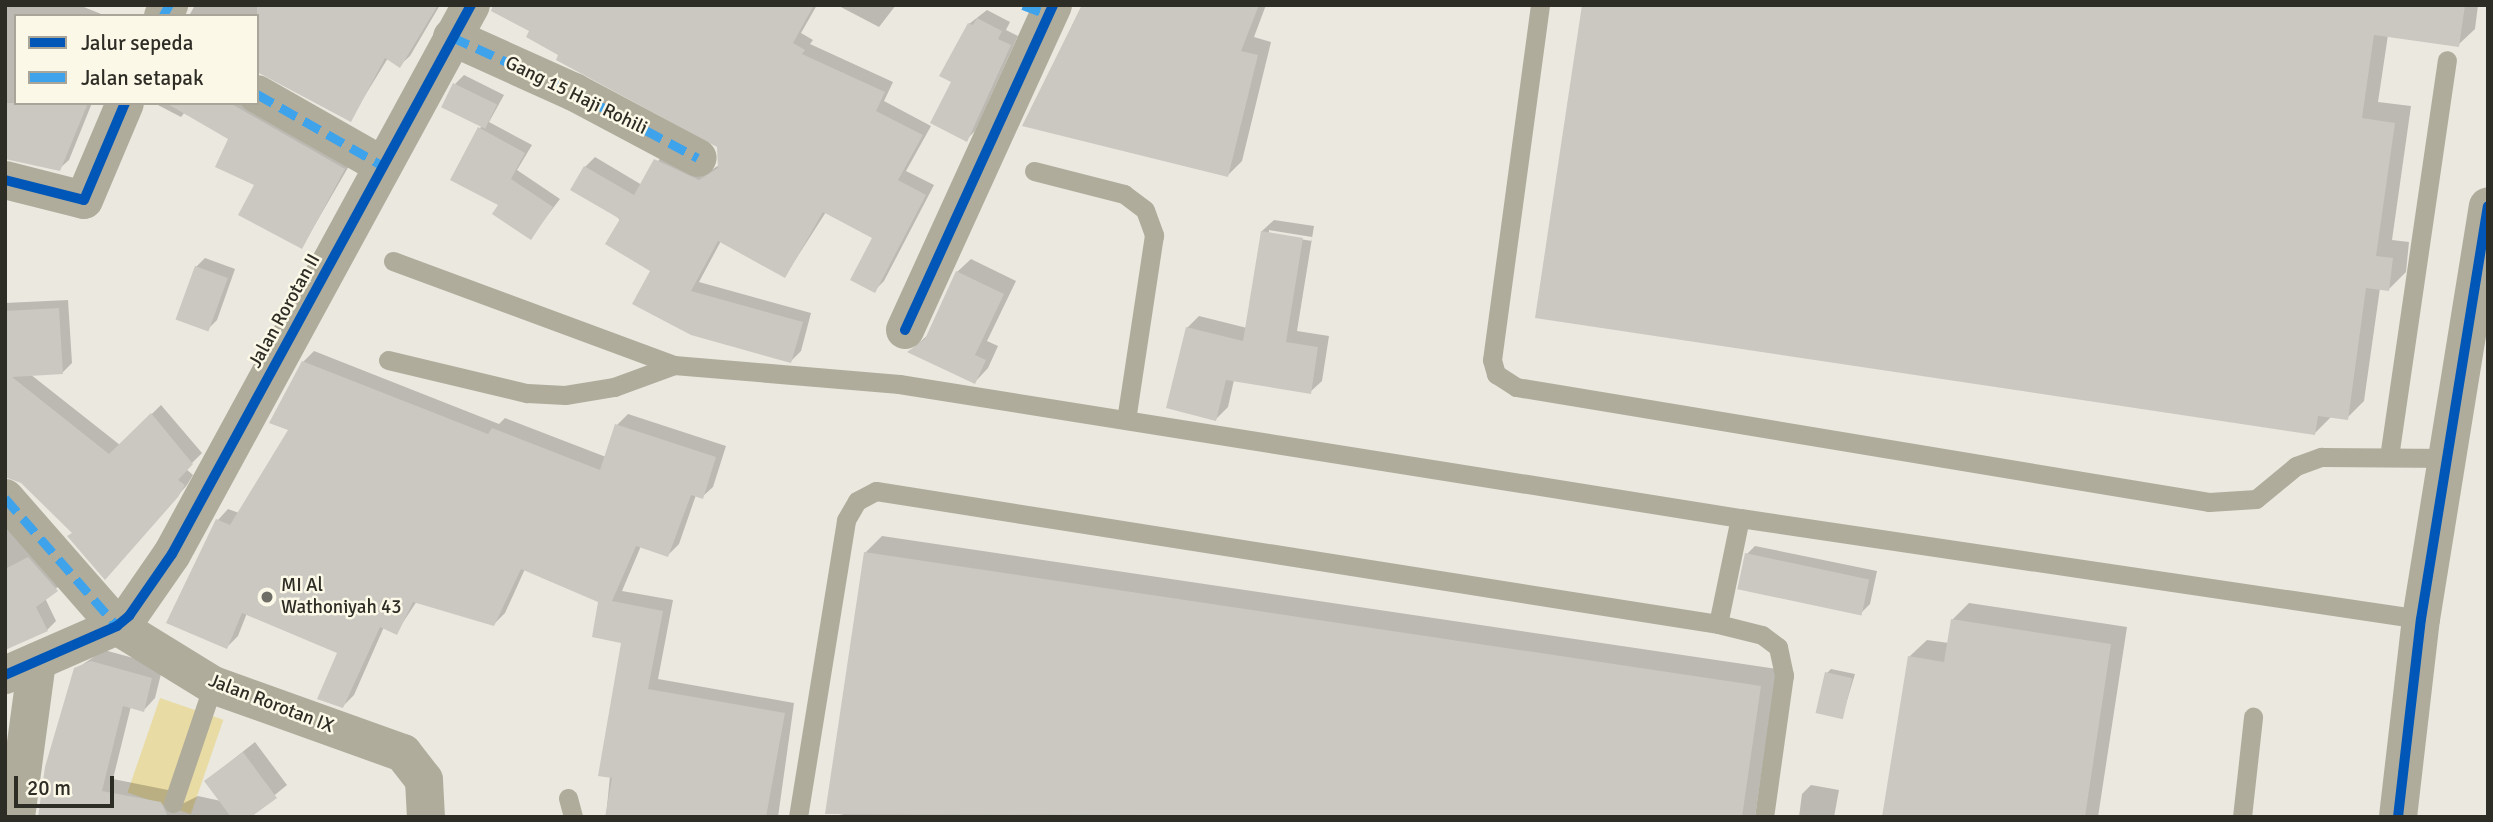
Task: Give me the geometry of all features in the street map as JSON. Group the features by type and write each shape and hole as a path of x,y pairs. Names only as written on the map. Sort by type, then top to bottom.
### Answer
{"street":[{"path":"905,330 1041,8"},
{"name":"Gang 15 Haji Rohili","path":"461,21 574,92 698,158"},
{"name":"Jalan Rorotan II","path":"117,626 172,554 461,21"},
{"path":"259,95 383,166"},
{"path":"5,180 84,201 124,105"},
{"path":"2398,817 2421,619 2488,206"},
{"name":"Jalan Rorotan IX","path":"5,498 117,626 213,685 403,753 424,780 426,817"},
{"path":"16,817 21,668 117,626"}],"lane":[{"path":"1540,5 1492,360 1496,374 1510,383 2209,502 2256,499 2309,460 2448,458"},
{"path":"2389,457 2447,60"},
{"path":"1034,171 1124,194 1145,210 1154,235 1126,420"},
{"path":"393,261 674,365 899,384 1740,518 2421,619"},
{"path":"388,359 527,393 565,395 614,387 674,365"},
{"path":"798,817 846,520 857,500 876,491 1718,624 1762,635 1778,647 1783,663 1764,817"},
{"path":"1718,624 1740,518"},
{"path":"173,803 213,685"},
{"path":"2242,817 2253,717"}],"shaded area":[{"path":"160,698 223,720 191,814 127,793"}],"building":[{"path":"257,5 438,5 400,68 385,58 351,122 259,73"},
{"path":"493,5 814,5 793,43 805,50 802,54 885,92 876,111 923,135 898,180 926,195 875,293 850,280 872,238 823,212 785,278 718,241 691,291 803,322 791,363 691,335 632,304 650,271 605,244 620,219 570,190 584,166 634,195 654,159 699,180 718,168 717,147 556,60 558,55 526,37 529,31 491,11"},
{"path":"1082,5 1259,5 1241,51 1258,55 1228,177 1022,126"},
{"path":"1582,5 2465,5 2459,47 2374,35 2362,118 2395,123 2376,256 2393,258 2389,291 2366,288 2348,420 2318,416 2315,435 1535,318"},
{"path":"977,18 1002,31 998,39 1011,45 967,142 930,123 951,82 939,76 968,23 973,25"},
{"path":"453,83 497,104 485,129 441,107"},
{"path":"5,103 87,105 60,171 5,159"},
{"path":"169,105 233,105 345,169 302,249 238,215 254,185 215,167 228,139"},
{"path":"478,127 525,153 511,179 553,207 531,240 492,214 498,205 450,180"},
{"path":"1261,231 1303,238 1286,342 1318,347 1311,394 1226,380 1216,421 1166,408 1186,327 1243,341"},
{"path":"195,266 228,278 208,332 176,320"},
{"path":"956,271 1004,294 975,355 986,360 975,384 907,352 925,339"},
{"path":"59,308 63,374 12,377 109,454 151,413 193,464 178,480 185,485 178,497 105,580 67,536 72,533 21,483 5,477 5,311"},
{"path":"302,361 488,434 492,428 600,470 615,424 716,457 703,499 691,495 668,557 636,546 612,601 663,611 648,689 785,713 766,817 605,817 612,778 598,776 621,643 592,637 598,602 521,569 494,626 413,602 397,635 380,627 343,708 317,699 337,653 242,613 227,649 166,623 216,519 230,525 288,430 269,423"},
{"path":"864,552 1761,686 1742,817 825,814"},
{"path":"1745,553 1869,579 1862,616 1737,589"},
{"path":"28,557 58,591 36,607 48,631 5,650 5,569"},
{"path":"1951,619 2111,644 2085,817 1882,817 1908,656 1944,662"},
{"path":"91,661 152,678 144,712 123,706 102,791 161,802 168,817 38,817 45,767 74,668"},
{"path":"1825,672 1852,678 1843,719 1816,713"},
{"path":"243,752 277,798 251,817 231,817 204,781"}],"marked path":[{"path":"164,14 169,5"},
{"path":"1023,5 1047,14"},
{"path":"452,37 574,92 698,158"},
{"path":"259,95 383,166"},
{"path":"5,498 117,626"}],"cycle path":[{"path":"5,675 117,626 129,616 172,554 471,5"},
{"path":"905,330 1053,5"},
{"path":"5,180 84,200 124,105"},
{"path":"2398,817 2421,619 2488,206"}],"place":[{"name":"MI Al Wathoniyah 43","path":"267,597"}]}
